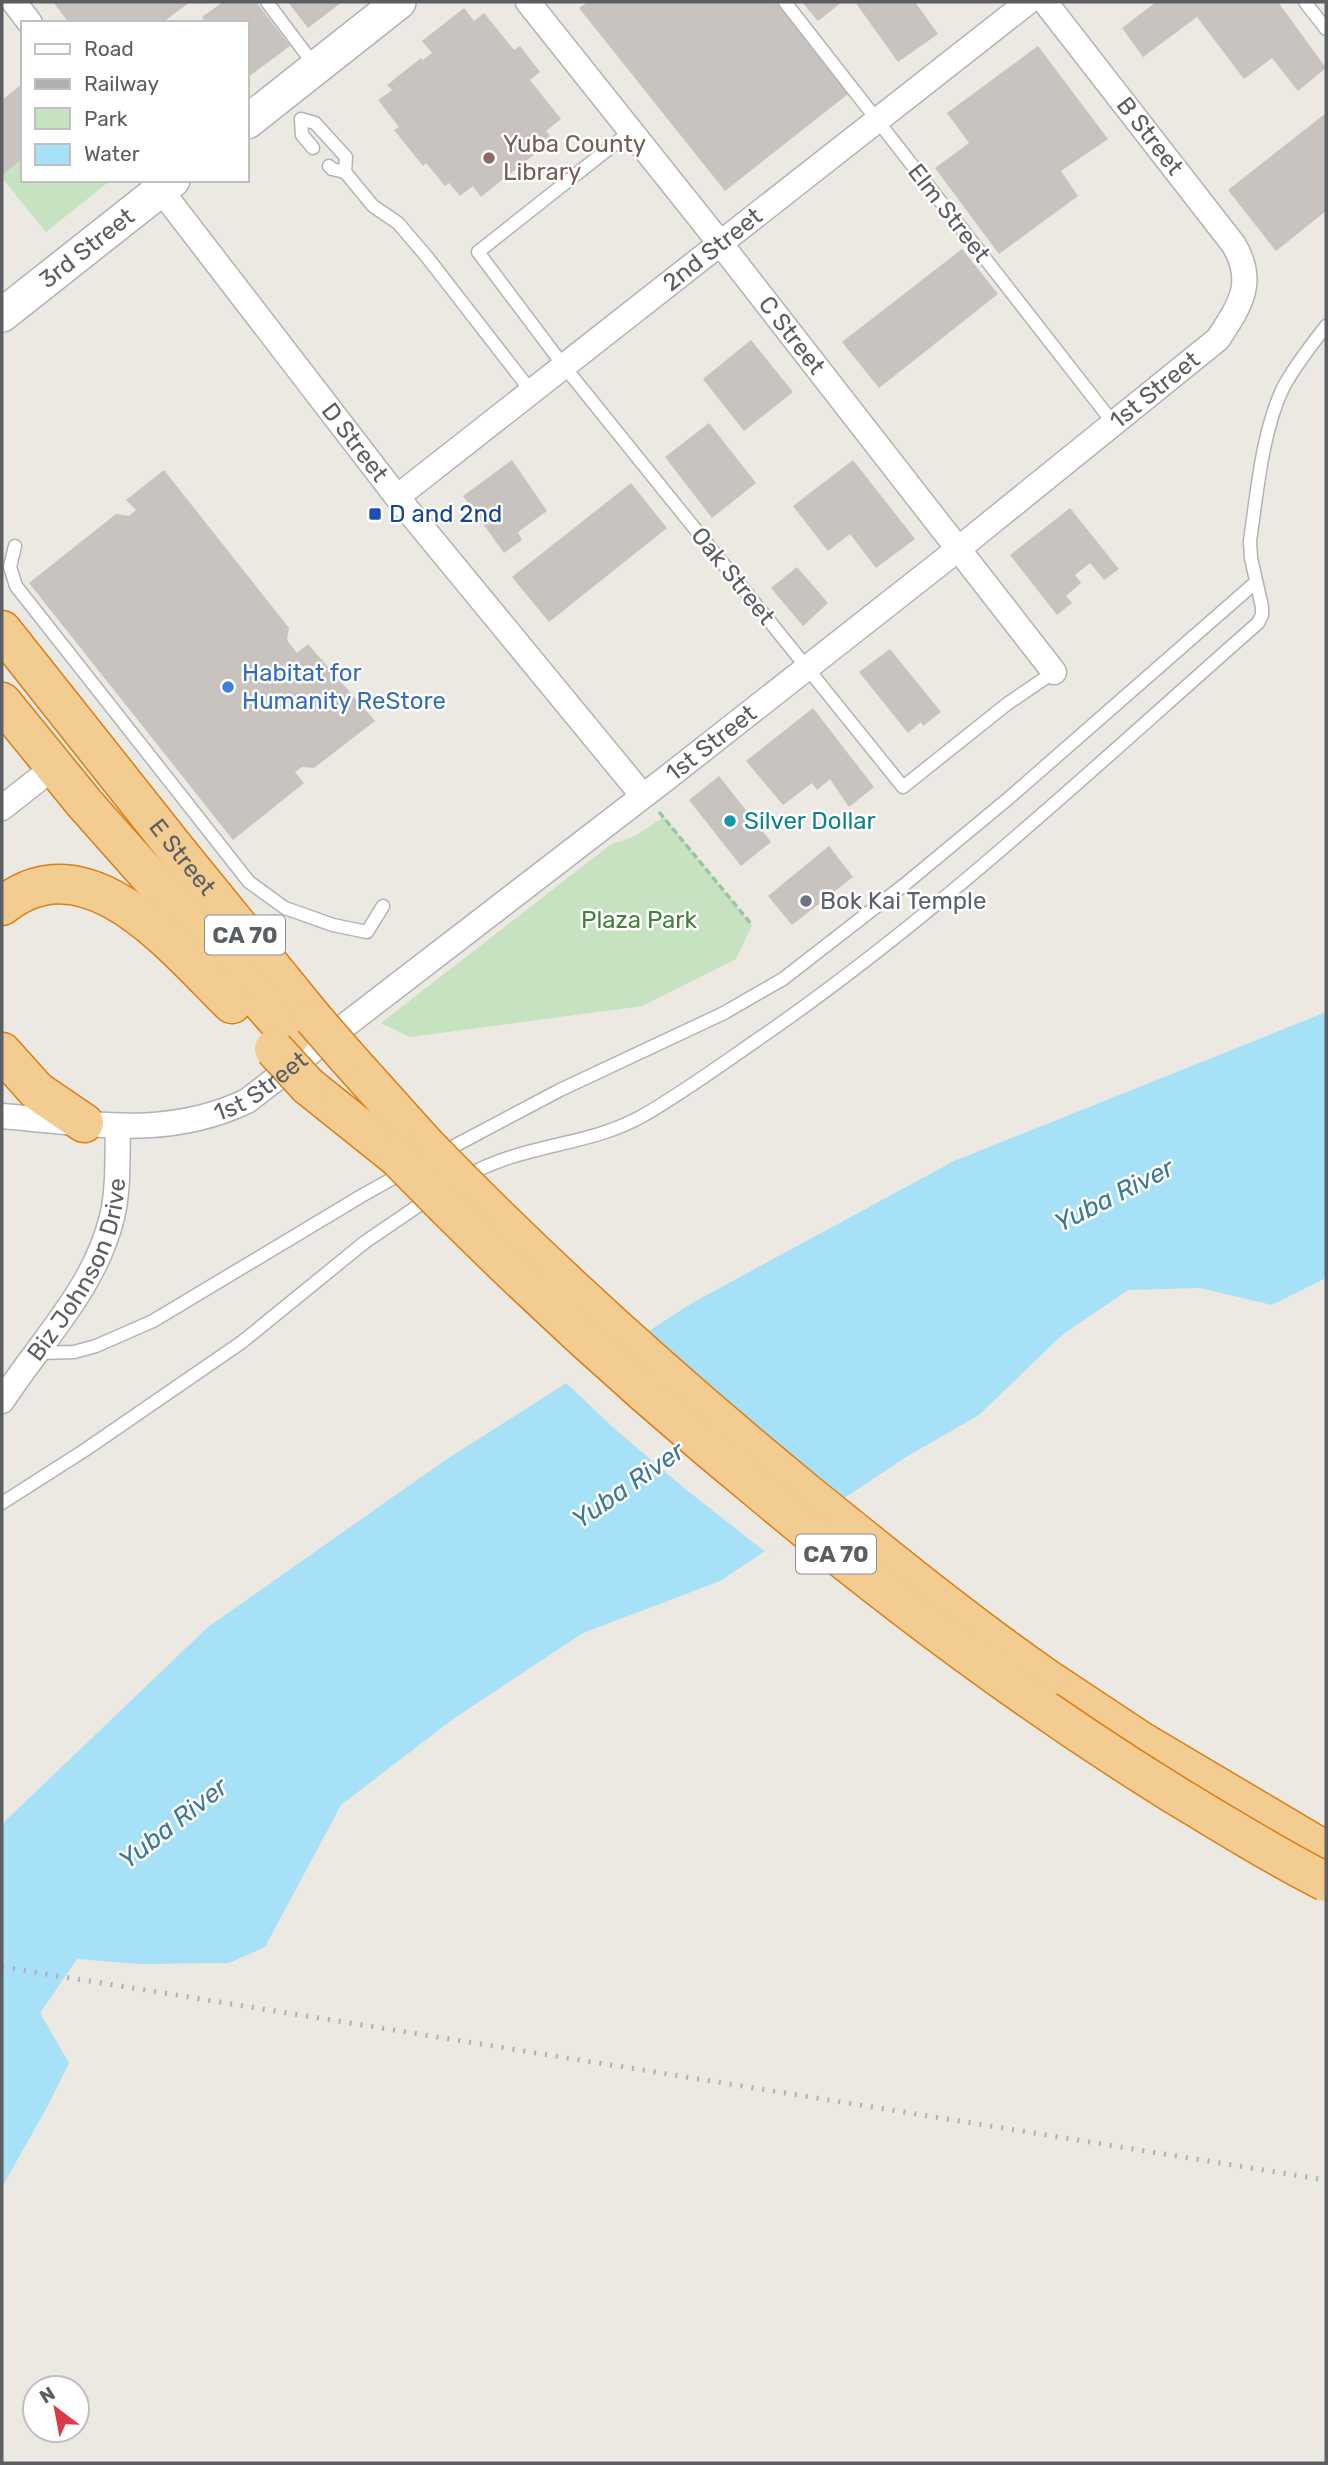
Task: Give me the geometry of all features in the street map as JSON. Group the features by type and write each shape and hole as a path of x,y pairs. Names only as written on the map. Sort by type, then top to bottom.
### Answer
{"highway":[{"name":"E Street","path":"2,630 178,852 293,1034"},
{"name":"E Street","path":"2,702 54,767 326,1072 412,1151"},
{"path":"2,906 24,892 59,884 83,887 111,898 135,912 157,931 241,1014 293,1034"},
{"path":"2,1052 37,1090 101,1124"},
{"name":"CA 70","path":"412,1151 528,1249 626,1339 779,1470 986,1636 1141,1741 1326,1851"},
{"name":"CA 70","path":"412,1151 471,1233 728,1465 922,1622 1014,1690 1096,1745 1271,1853 1326,1882"}],"street":[{"path":"14,2 28,21"},
{"path":"248,122 290,107 316,67 399,2"},
{"name":"C Street","path":"528,2 720,243 1054,672"},
{"name":"2nd Street","path":"397,497 1028,2"},
{"name":"B Street","path":"1045,2 1234,245 1244,262 1246,275"},
{"name":"3rd Street","path":"2,315 162,184"},
{"name":"D Street","path":"162,184 397,497 643,796"},
{"name":"1st Street","path":"2,1116 101,1124 176,1124 204,1118 247,1101 957,550 1218,340 1241,299 1246,275"},
{"path":"2,808 54,767"},
{"name":"Biz Johnson Drive","path":"2,1401 34,1353 77,1297 103,1245 114,1207 101,1124"}],"lane":[{"path":"267,2 316,67"},
{"name":"Elm Street","path":"785,2 1114,424"},
{"path":"1305,2 1326,29"},
{"path":"290,107 302,135 313,148"},
{"path":"290,107 315,122 346,157 345,172"},
{"name":"Oak Street","path":"631,131 478,252 563,365 903,787 1007,704 1054,672"},
{"path":"329,166 345,172 373,206 398,223 531,391"},
{"path":"2,1503 85,1450 242,1342 365,1242 426,1200 497,1160 527,1150 598,1134 642,1116 708,1074 824,993 940,901 1021,832 1258,623 1262,607 1250,541 1272,418 1283,389 1295,368 1326,326"},
{"path":"15,546 10,567 16,586 250,882 285,908 333,925 367,932 383,906"},
{"path":"34,1353 74,1352 96,1346 153,1321 374,1188 560,1090 676,1037 757,995 828,945 1009,798 1256,582"}],"path":[{"path":"643,796 664,817 752,925"}],"green space":[{"path":"21,153 21,182 108,182 46,232 2,178 2,167"},
{"name":"Plaza Park","path":"664,817 752,925 736,959 642,1006 410,1037 381,1023 610,845 635,836"}],"water":[{"name":"Yuba River","path":"1326,1012 1326,1278 1272,1305 1200,1288 1128,1290 1062,1335 979,1415 906,1457 720,1581 583,1633 453,1719 341,1805 265,1947 229,1963 138,1964 77,1959 40,2013 69,2063 2,2187 2,1824 208,1627 444,1461 694,1302 954,1161"}],"pier":[{"path":"645,1329 848,1500 768,1554 684,1488 564,1381"}],"building":[{"path":"53,2 190,2 165,21 67,21"},
{"path":"223,2 256,2 290,46 248,77 248,21 205,21 202,17"},
{"path":"288,2 342,2 308,28"},
{"path":"588,2 782,2 852,91 725,191 579,8"},
{"path":"802,2 842,2 818,21"},
{"path":"855,2 915,2 938,34 898,62"},
{"path":"1156,2 1278,2 1326,68 1298,91 1272,58 1244,79 1197,17 1143,57 1122,28"},
{"path":"464,8 474,21 484,13 514,50 520,46 540,72 530,80 561,119 546,131 550,136 533,149 536,153 481,197 473,186 460,196 449,183 445,186 426,163 423,166 394,130 399,127 378,100 392,90 387,85 421,58 423,60 432,53 422,41"},
{"path":"1038,46 1108,139 1061,171 1078,196 999,254 935,168 969,143 947,113"},
{"path":"21,85 21,160 2,175 2,100"},
{"path":"1326,113 1326,211 1276,251 1228,190"},
{"path":"962,249 998,294 879,388 842,342"},
{"path":"751,340 793,392 744,431 703,379"},
{"path":"709,423 756,483 712,518 665,457"},
{"path":"512,460 547,511 518,532 522,540 504,553 463,496"},
{"path":"853,460 915,539 876,568 850,534 828,551 793,506"},
{"name":"Habitat for Humanity ReStore","path":"164,470 289,628 287,640 297,653 308,644 375,721 314,768 302,767 295,772 304,783 233,840 29,583 116,514 129,516 136,510 126,500"},
{"path":"631,483 667,528 549,622 512,577"},
{"path":"1070,508 1119,569 1104,580 1090,563 1075,575 1081,583 1066,596 1072,603 1057,615 1010,555"},
{"path":"797,567 828,603 803,626 771,588"},
{"path":"890,649 941,712 923,726 921,722 908,733 859,672"},
{"path":"813,708 874,787 849,807 830,779 817,790 812,783 783,805 746,761"},
{"name":"Silver Dollar","path":"719,776 771,842 741,866 689,800"},
{"path":"829,846 853,877 792,925 768,896"}],"railway":[{"path":"2,1967 1326,2180"}],"place":[{"name":"Yuba County Library","path":"489,158"},
{"name":"D and 2nd","path":"375,514"},
{"name":"Habitat for Humanity ReStore","path":"228,687"},
{"name":"Silver Dollar","path":"730,821"},
{"name":"Bok Kai Temple","path":"806,901"}]}
